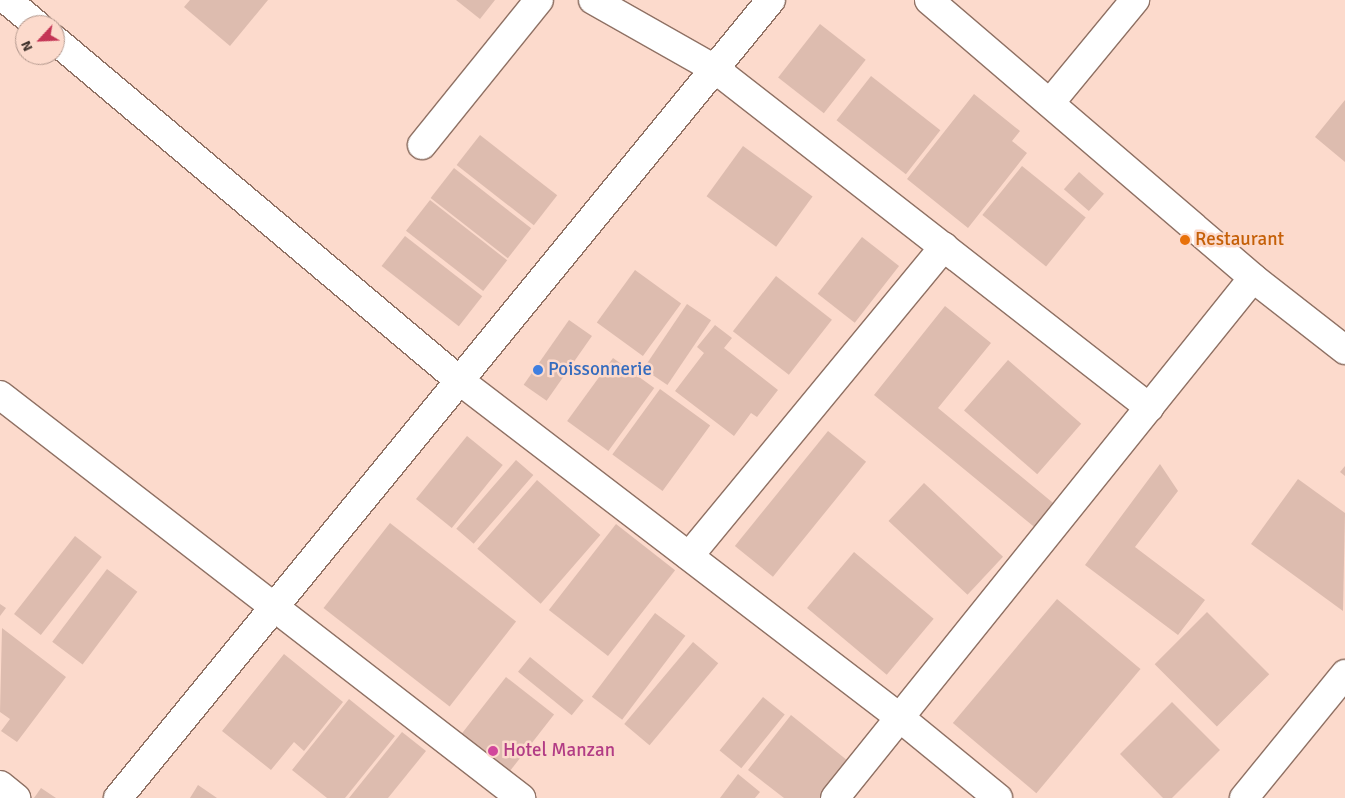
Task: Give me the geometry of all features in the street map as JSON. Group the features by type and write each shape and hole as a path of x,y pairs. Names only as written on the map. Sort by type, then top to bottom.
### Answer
{"street":[{"path":"7,0 25,15"},
{"path":"422,145 539,0"},
{"path":"593,0 715,69 1150,408"},
{"path":"118,798 771,0"},
{"path":"929,0 1253,278 1345,350"},
{"path":"1050,103 1135,0"},
{"path":"65,48 460,381 899,717 998,798"},
{"path":"689,556 944,247"},
{"path":"834,798 1253,278"},
{"path":"0,395 273,610 521,798"},
{"path":"1244,798 1345,674"},
{"path":"0,785 16,798"}],"building":[{"path":"190,0 268,0 230,46 184,7"},
{"path":"456,0 495,0 480,19"},
{"path":"820,24 866,60 824,113 778,78"},
{"path":"871,76 940,130 906,174 837,120"},
{"path":"974,94 1020,131 1012,141 1027,153 968,228 907,179"},
{"path":"1345,100 1345,162 1315,137"},
{"path":"480,135 557,195 534,225 457,165"},
{"path":"743,146 813,197 776,247 707,196"},
{"path":"1022,166 1086,218 1046,267 982,215"},
{"path":"454,168 531,228 508,258 431,198"},
{"path":"1079,172 1104,194 1089,211 1064,189"},
{"path":"430,200 507,260 483,291 406,231"},
{"path":"405,236 482,296 459,326 382,266"},
{"path":"862,237 899,266 855,323 818,294"},
{"path":"635,270 681,304 643,356 597,323"},
{"path":"776,276 832,320 789,375 733,331"},
{"path":"687,304 711,320 667,385 643,369"},
{"path":"945,306 991,343 938,408 1058,507 1038,530 874,395"},
{"path":"569,320 592,336 547,401 524,385"},
{"path":"715,325 732,338 724,348 778,390 757,417 751,413 734,436 675,391 704,353 697,347"},
{"path":"613,358 654,388 608,451 567,421"},
{"path":"1008,360 1081,424 1037,474 964,411"},
{"path":"660,389 710,425 663,491 612,455"},
{"path":"828,431 866,462 773,577 735,546"},
{"path":"467,436 503,465 452,528 416,499"},
{"path":"516,460 533,475 474,544 456,529"},
{"path":"1160,464 1178,491 1135,547 1205,600 1178,635 1085,565"},
{"path":"1345,466 1345,476 1340,472"},
{"path":"1298,479 1345,513 1343,611 1251,544"},
{"path":"537,480 600,535 541,604 477,549"},
{"path":"924,483 1003,557 968,595 889,521"},
{"path":"390,523 516,622 450,707 324,608"},
{"path":"616,524 675,570 608,656 549,610"},
{"path":"75,536 102,557 41,635 14,614"},
{"path":"854,552 934,619 887,675 807,608"},
{"path":"107,569 137,592 83,665 52,642"},
{"path":"1057,599 1140,669 1036,793 953,723"},
{"path":"0,604 6,608 0,616"},
{"path":"1207,612 1269,674 1217,727 1155,664"},
{"path":"655,613 685,636 622,720 592,697"},
{"path":"2,628 66,677 17,742 1,731 10,719 0,712"},
{"path":"693,642 718,663 650,745 624,724"},
{"path":"284,654 343,702 304,751 294,742 271,770 222,731"},
{"path":"530,657 584,700 572,715 518,672"},
{"path":"506,677 554,715 509,772 461,735"},
{"path":"763,697 785,715 741,768 720,751"},
{"path":"349,699 395,736 345,798 327,798 292,770"},
{"path":"1172,702 1220,750 1172,798 1163,798 1120,754"},
{"path":"791,715 853,765 827,798 784,798 748,770"},
{"path":"402,732 426,751 388,798 349,798"},
{"path":"738,774 760,792 755,798 720,798"},
{"path":"198,785 217,798 190,798"},
{"path":"41,788 56,798 34,798"}],"place":[{"name":"Restaurant","path":"1185,240"},
{"name":"Poissonnerie","path":"538,370"},
{"name":"Hotel Manzan","path":"493,751"}]}
